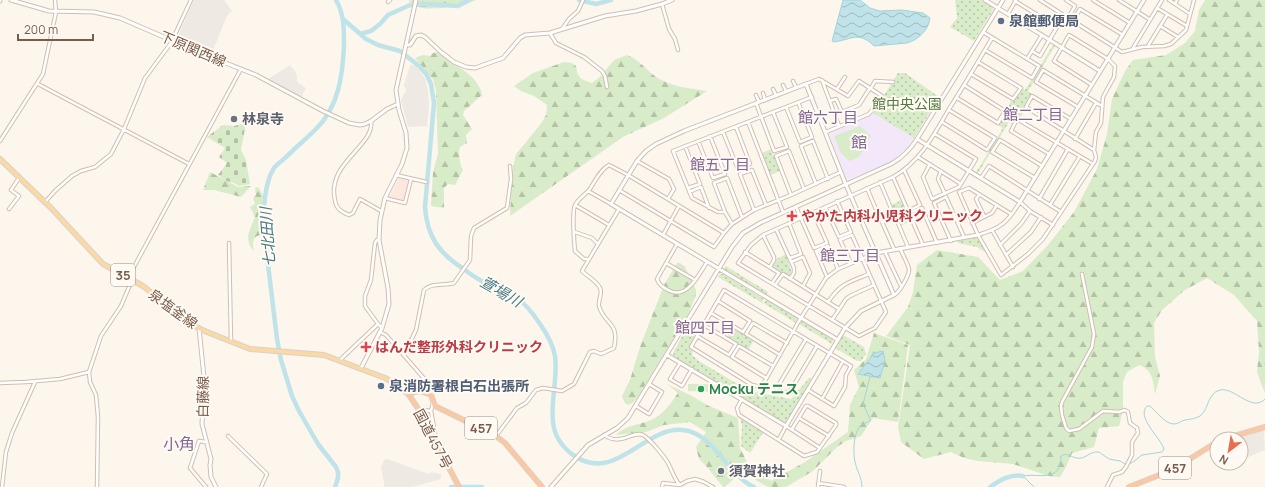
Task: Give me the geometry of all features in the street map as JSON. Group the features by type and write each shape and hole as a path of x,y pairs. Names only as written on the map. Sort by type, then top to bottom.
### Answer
{"highway":[{"name":"国道457号","path":"459,487 409,395 414,392 418,391 432,396 433,403 437,407 496,436 511,448 542,487"},
{"path":"1249,432 1265,427"},
{"name":"457","path":"1129,487 1172,470 1209,447"}],"main road":[{"name":"泉塩釜線","path":"0,159 45,203 103,264 149,291 186,321 231,342 250,348 272,351 317,353 340,360"},
{"name":"35","path":"340,360 390,380 409,395"}],"street":[{"name":"下原関西線","path":"11,0 41,10 56,12 104,13 120,18 264,79 337,117 355,124 365,124 371,121"},
{"path":"0,141 43,74 56,12 55,0"},
{"path":"45,203 56,190 72,176 95,167 111,154 124,130 145,78 172,41 191,0"},
{"path":"361,368 381,330 388,311 389,296 387,277 379,240 381,211 385,198 405,156 407,142 406,133 398,104 396,90 416,0"},
{"path":"406,46 410,45 416,36 421,35 452,61 470,68 503,58 522,36 550,32 605,16 662,4 672,0"},
{"path":"985,0 1100,71"},
{"path":"551,487 582,451 591,443 625,421 636,406 718,269 736,241 744,233 760,223 783,212 899,160 909,150 1003,0"},
{"path":"1040,0 1068,18 1075,6 1066,0"},
{"path":"1093,0 1130,23"},
{"path":"1119,0 1150,19"},
{"path":"761,388 815,294 827,277 838,269 876,253 978,235 992,230 1009,219 1144,0"},
{"path":"1132,49 1162,0"},
{"path":"1169,0 1190,14"},
{"path":"1175,4 1177,0"},
{"path":"1123,35 1080,9 1073,21 1122,52 1148,46 1166,46 1186,30 1194,0"},
{"path":"561,29 569,19 578,12 582,1"},
{"path":"1008,14 1015,1 1057,27 1040,56 1032,51"},
{"path":"662,4 669,29 675,39 678,50"},
{"path":"1157,8 1187,26"},
{"path":"1148,46 1167,15"},
{"path":"1160,26 1178,37"},
{"path":"550,32 556,43 584,57 602,71 605,76 607,87"},
{"path":"983,32 1039,66 1032,78 985,50"},
{"path":"1027,59 1042,35"},
{"path":"1011,214 969,188 959,192 978,235 1001,275 1013,267 1039,243 1094,164 1096,157 1094,150 1096,132 1102,123 1104,94 1112,82 1115,64 1069,35 1054,61 1092,85"},
{"path":"851,264 840,240 852,235 886,312 875,328 859,336 738,263 750,245 763,235 825,206 893,177 904,170 918,157 935,134 992,38"},
{"path":"971,74 1013,99 1021,88 978,62"},
{"path":"97,487 98,417 96,395 90,382 89,372 100,336 121,306 130,279 189,164 241,69"},
{"path":"1078,107 1036,82 1043,70 1102,106"},
{"path":"837,89 845,77"},
{"path":"610,204 637,161 649,149 684,131 819,79 848,96 858,81 882,96 872,111 864,116 826,132"},
{"path":"822,80 839,126"},
{"path":"793,81 796,87"},
{"path":"830,101 836,99 842,112 859,106 875,81 893,82"},
{"path":"38,84 189,164"},
{"path":"806,84 846,185 894,295"},
{"path":"783,85 786,91"},
{"path":"957,98 998,123 1006,111 964,86"},
{"path":"773,89 776,95"},
{"path":"763,93 765,100"},
{"path":"756,95 761,117 774,151 787,147 773,112"},
{"path":"1071,119 1032,96 1026,107 1094,150"},
{"path":"725,212 719,213 692,198 673,151 812,97"},
{"path":"786,107 800,142 812,137 798,102"},
{"path":"1075,139 1096,103"},
{"path":"381,211 360,199 353,213 349,215 345,214 338,208 334,194 339,172 350,156 365,140 372,126 371,121 386,109 398,104"},
{"path":"942,122 987,150 995,138 949,110"},
{"path":"1049,154 1011,130 1017,119 1094,164"},
{"path":"748,122 783,212"},
{"path":"723,132 738,169 750,164 736,127"},
{"path":"930,164 923,177 932,199 959,187 976,159 935,134"},
{"path":"698,141 713,178 725,174 710,136"},
{"path":"917,139 1053,224"},
{"path":"1035,178 992,152 1000,140 1042,166"},
{"path":"816,184 801,146 814,142 828,179"},
{"path":"685,146 700,184 688,188"},
{"path":"1039,199 1068,149"},
{"path":"792,195 776,156 788,151 804,189"},
{"path":"1050,205 1080,156"},
{"path":"918,157 961,184"},
{"path":"637,161 671,182 674,189 668,199"},
{"path":"588,260 584,259 575,251 573,212 575,205 582,196 588,191 607,166 610,165 724,233"},
{"path":"404,355 416,330 424,290 433,285 454,283 468,264 471,236 474,228 507,208 511,179 510,166"},
{"path":"981,178 989,166 1061,212"},
{"path":"754,210 740,174 752,170 766,205"},
{"path":"893,177 908,211 920,205 904,170"},
{"path":"941,171 938,179 945,194"},
{"path":"619,190 714,247 732,224 742,217 778,199 792,195 841,172"},
{"path":"396,175 426,182"},
{"path":"9,209 19,196 12,190 19,178"},
{"path":"732,224 725,212 714,183 727,178 742,217"},
{"path":"385,198 405,203 411,179"},
{"path":"868,188 880,219 893,213 880,182"},
{"path":"689,192 701,187 709,208"},
{"path":"588,191 838,340"},
{"path":"980,194 976,200 984,216"},
{"path":"951,240 934,203 946,197 964,238"},
{"path":"825,206 838,237 851,232 837,201"},
{"path":"575,205 609,225"},
{"path":"972,223 992,213 997,205"},
{"path":"663,236 679,206"},
{"path":"796,207 814,248 826,243 813,212"},
{"path":"923,245 909,213 922,208 937,243"},
{"path":"496,436 517,408 526,403 536,390 543,388 562,391 574,384 590,352 594,351 601,354 612,349 614,346 615,330 604,317 599,304 601,292 600,288 582,271 619,209"},
{"path":"1000,245 1021,224 1030,211"},
{"path":"894,249 882,222 895,216 908,247"},
{"path":"1006,255 1031,232 1041,217"},
{"path":"788,223 801,254 790,258"},
{"path":"776,228 795,270 790,279"},
{"path":"992,230 1013,267"},
{"path":"575,232 592,238 598,244"},
{"path":"763,235 774,257 770,267"},
{"path":"379,240 375,243 371,280 365,296 365,306 381,330 428,383 432,396"},
{"path":"229,242 231,342"},
{"path":"677,244 657,279 660,285 672,292 678,292 688,288 707,262"},
{"path":"827,277 816,251 828,246 838,269"},
{"path":"779,439 845,328 861,311 898,294 907,278 909,270 900,248"},
{"path":"745,252 779,273 772,284"},
{"path":"885,252 902,287"},
{"path":"791,262 803,257 810,273 803,286"},
{"path":"666,263 695,280"},
{"path":"775,286 782,274 839,309"},
{"path":"828,302 835,291 843,285 869,274"},
{"path":"1082,274 1088,298 1089,315 1094,334 1094,342 1062,402 1062,415 1066,428 1069,431 1080,429 1103,411 1119,412 1127,410 1130,423 1137,428 1138,433 1132,442 1132,455 1127,465 1122,472 1113,475 1108,487"},
{"path":"832,320 846,299 874,285"},
{"path":"808,390 834,406 845,387 846,375 851,366 724,290 691,348 746,381 761,388 789,393 817,346"},
{"path":"711,313 743,332 750,321 718,301"},
{"path":"780,355 746,334 753,323 787,343"},
{"path":"340,360 378,324"},
{"path":"697,336 729,356 736,344 704,325"},
{"name":"白藤線","path":"199,328 204,377 202,419 211,459 210,471 214,486"},
{"path":"775,390 806,338"},
{"path":"766,378 732,357 739,346 773,366"},
{"path":"667,354 820,448"},
{"path":"822,399 844,361"},
{"path":"680,362 670,379 682,386 692,369"},
{"path":"0,383 65,378 89,372"},
{"path":"2,487 6,452 17,420 35,381"},
{"path":"636,406 649,414 662,392 649,384"},
{"path":"742,399 737,408 739,415 804,456 817,452 829,436 836,423 806,406 792,430"},
{"path":"432,436 435,433 431,411 433,403"},
{"path":"423,410 431,411"},
{"path":"799,418 829,436"},
{"path":"604,435 611,439 621,440 637,435 644,435 668,462 680,485"},
{"path":"228,436 267,474 261,487"},
{"path":"206,442 199,440 190,468 206,487"},
{"path":"820,471 818,485 844,487"},
{"path":"662,487 663,483 680,485 695,479 713,487"}],"shaded area":[{"path":"194,0 224,0 232,11 227,16 211,55 176,40"},
{"path":"290,65 294,69 297,76 297,82 306,88 301,98 268,79"},
{"path":"410,65 414,65 425,78 428,90 429,105 427,126 408,127 401,100 406,90 404,85"},
{"path":"873,113 914,138 906,149 894,159 884,165 847,180 829,131 872,115"},
{"path":"399,177 410,179 404,202 389,198"},
{"path":"1264,430 1265,450 1249,457 1249,435"},
{"path":"387,459 429,474 431,472 441,474 441,479 412,487 384,487 381,468 384,460"}],"green space":[{"path":"476,0 457,6 420,8 408,1"},
{"path":"955,0 981,0 992,7 993,10 974,41 950,27 957,18"},
{"path":"1205,0 1265,0 1265,393 1257,371 1259,352 1257,321 1234,295 1207,278 1185,290 1162,310 1154,323 1155,357 1160,376 1155,394 1152,376 1144,367 1139,365 1127,372 1123,382 1123,410 1119,426 1099,428 1094,447 1072,453 1060,477 1049,476 1013,464 978,461 964,458 951,452 924,459 901,442 898,427 910,345 886,336 908,307 913,292 917,265 937,250 978,257 1000,280 1023,271 1048,245 1074,212 1097,169 1107,134 1112,99 1125,71 1133,60 1166,55 1185,43 1195,31 1199,10"},
{"path":"1053,45 1055,46 1028,91 1032,94 1020,119 1018,118 1013,125 1009,122 977,175 975,174 1003,128 998,125 1007,111 1006,110 1011,101 1013,102 1021,88 1025,90"},
{"path":"438,52 471,76 480,88 482,95 464,111 463,115 472,129 466,135 467,143 460,147 459,150 463,170 455,185 448,184 444,188 444,208 431,206 433,172 438,154 436,90 433,79 415,58 423,55 430,56 433,53"},
{"path":"627,55 643,65 656,77 668,83 681,87 707,91 664,118 623,137 510,216 512,173 516,154 542,122 546,115 547,105 534,96 521,91 514,86 533,73 564,62 572,63 576,66 580,78 592,83 601,76 614,60"},
{"name":"館中央公園","path":"898,73 905,73 939,97 914,138 873,113"},
{"path":"246,123 241,150 246,160 250,184 239,186 226,181 218,175 227,163 219,157 225,148 207,137 223,125 234,126"},
{"path":"860,126 871,136 859,157 849,161 841,153 834,136"},
{"path":"771,149 780,171 770,175 762,153"},
{"path":"210,172 238,187 251,186 241,197 214,190 203,190"},
{"path":"258,187 263,195 260,220 261,235 253,240 254,251 249,242 248,234 255,217 250,207 255,204 253,198 256,195 255,188"},
{"path":"902,200 911,221 900,226 891,205"},
{"path":"978,237 988,254 977,247 958,243 957,241"},
{"path":"786,254 792,273 790,277 782,273 776,283 774,282 780,272 771,266 775,260"},
{"path":"677,263 680,263 685,267 696,290 696,295 688,315 637,398 632,403 626,404 622,396 630,380 640,347 664,285"},
{"path":"726,266 768,292 766,295 723,270"},
{"path":"720,274 723,274 764,299 762,303 718,277"},
{"path":"767,300 797,318 796,323 763,303"},
{"path":"803,321 833,340 832,344 799,324"},
{"path":"733,328 754,340 748,350 739,345 731,358 729,357 737,344 727,338"},
{"path":"685,331 695,337 689,348 693,351 692,355 699,361 749,391 791,399 809,378 812,379 786,423 783,423 673,356 674,351"},
{"path":"874,333 908,345 898,422 873,418 861,436 846,441 837,447 813,471 786,487 768,487 741,472 725,487 723,487 699,459 696,447 706,432 690,422 664,425 646,432 616,435 624,429 651,420 663,412 678,393 667,384 709,406 738,418 740,448 747,462 771,481 805,462 848,432 850,405 859,387 854,370 866,359"},
{"path":"843,335 864,347 866,354 861,361 857,361 835,348"},
{"name":"Mocku テニス","path":"688,384 711,384 714,386 714,392 688,391"},
{"path":"740,417 764,431 750,453 741,446 742,426"}],"water":[{"path":"843,0 860,0 870,8 880,11 902,10 923,13 930,18 928,26 923,34 907,43 874,46 869,41 860,37 834,42 832,41"},
{"path":"883,351 885,360 880,378 858,374 874,353"}],"waterway":[{"name":"七北田川","path":"335,487 338,478 336,467 318,444 299,411 292,396 281,360 277,339 264,231 264,216 266,190 274,168 316,129 330,111 335,100 341,78 344,44 344,27 339,5 336,0"},
{"path":"360,34 371,31 388,15 410,5 430,4 458,6 469,0"},
{"path":"579,0 596,4 611,0"},
{"name":"萱場川","path":"343,19 366,39 378,45 400,51 419,66 427,75 431,84 434,103 425,207 429,228 436,244 448,258 479,280 507,292 521,301 533,314 545,332 551,343 555,356 556,370 552,411 553,423 557,435 564,447 576,457 591,463 605,463 618,458 656,436 669,431 683,430 694,433 703,438 744,481 754,487"},
{"path":"862,487 855,462 854,443 858,428 870,421 863,404 870,377"},
{"path":"1034,487 1023,476 1049,475 1054,473 1057,470 1060,464 1061,456 1063,455 1080,458 1099,452 1109,459 1120,461 1127,465 1142,455 1162,452 1164,449 1162,444 1144,416 1144,411 1147,406 1150,406 1167,422 1177,424 1200,416 1205,410 1213,394 1220,390 1232,392 1249,402 1260,403 1265,399"},
{"name":"萱場川","path":"990,487 1005,478 1023,476"},
{"path":"451,487 482,487"}],"place":[{"name":"泉館郵便局","path":"1001,21"},
{"name":"林泉寺","path":"234,119"},
{"name":"やかた内科小児科クリニック","path":"792,216"},
{"name":"はんだ整形外科クリニック","path":"366,347"},
{"name":"泉消防署根白石出張所","path":"381,386"},
{"name":"Mocku テニス","path":"701,389"},
{"name":"須賀神社","path":"721,471"}],"district":[{"name":"館二丁目","path":"1033,115"},
{"name":"館六丁目","path":"828,118"},
{"name":"館","path":"859,142"},
{"name":"館五丁目","path":"720,165"},
{"name":"館三丁目","path":"850,256"},
{"name":"館四丁目","path":"705,328"},
{"name":"小角","path":"179,444"}]}
